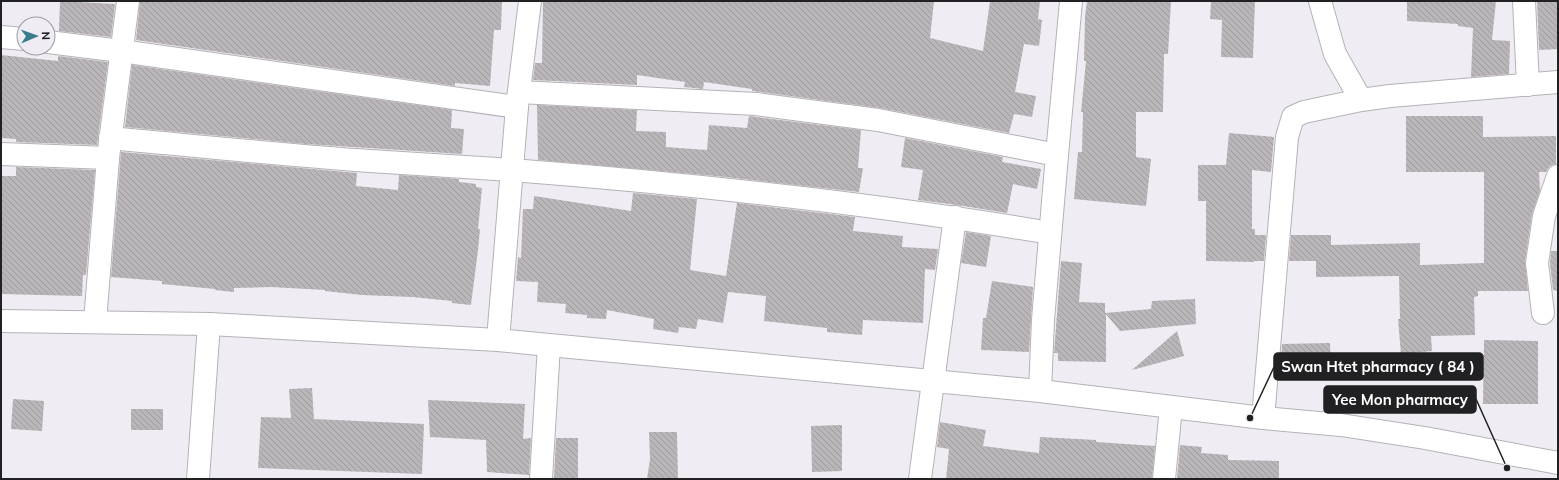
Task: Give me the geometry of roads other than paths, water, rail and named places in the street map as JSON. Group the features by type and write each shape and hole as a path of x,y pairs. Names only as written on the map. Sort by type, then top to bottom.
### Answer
{"street":[{"path":"95,322 109,148 128,1"},
{"path":"498,340 518,99 530,1"},
{"path":"1040,390 1043,320 1071,1"},
{"path":"1320,1 1335,54 1361,100"},
{"path":"1524,1 1528,85"},
{"path":"1,37 16,38"},
{"path":"56,43 518,99 756,104 878,120 1057,154"},
{"path":"1263,418 1287,137 1293,117 1304,112 1361,100 1390,96 1558,82"},
{"path":"1,154 109,148 370,161 512,170 699,186 869,205 955,217 1050,233"},
{"path":"1543,313 1537,263 1544,216 1558,176"},
{"path":"920,479 955,217"},
{"path":"1,321 209,324 498,340 1040,390 1263,418 1341,425 1426,438 1554,468"},
{"path":"198,479 209,324"},
{"path":"542,479 550,345"},
{"path":"1164,479 1171,407"}],"place":[{"name":"Swan Htet pharmacy ( 84 )","path":"1250,418"},
{"name":"Yee Mon pharmacy","path":"1507,468"}]}
